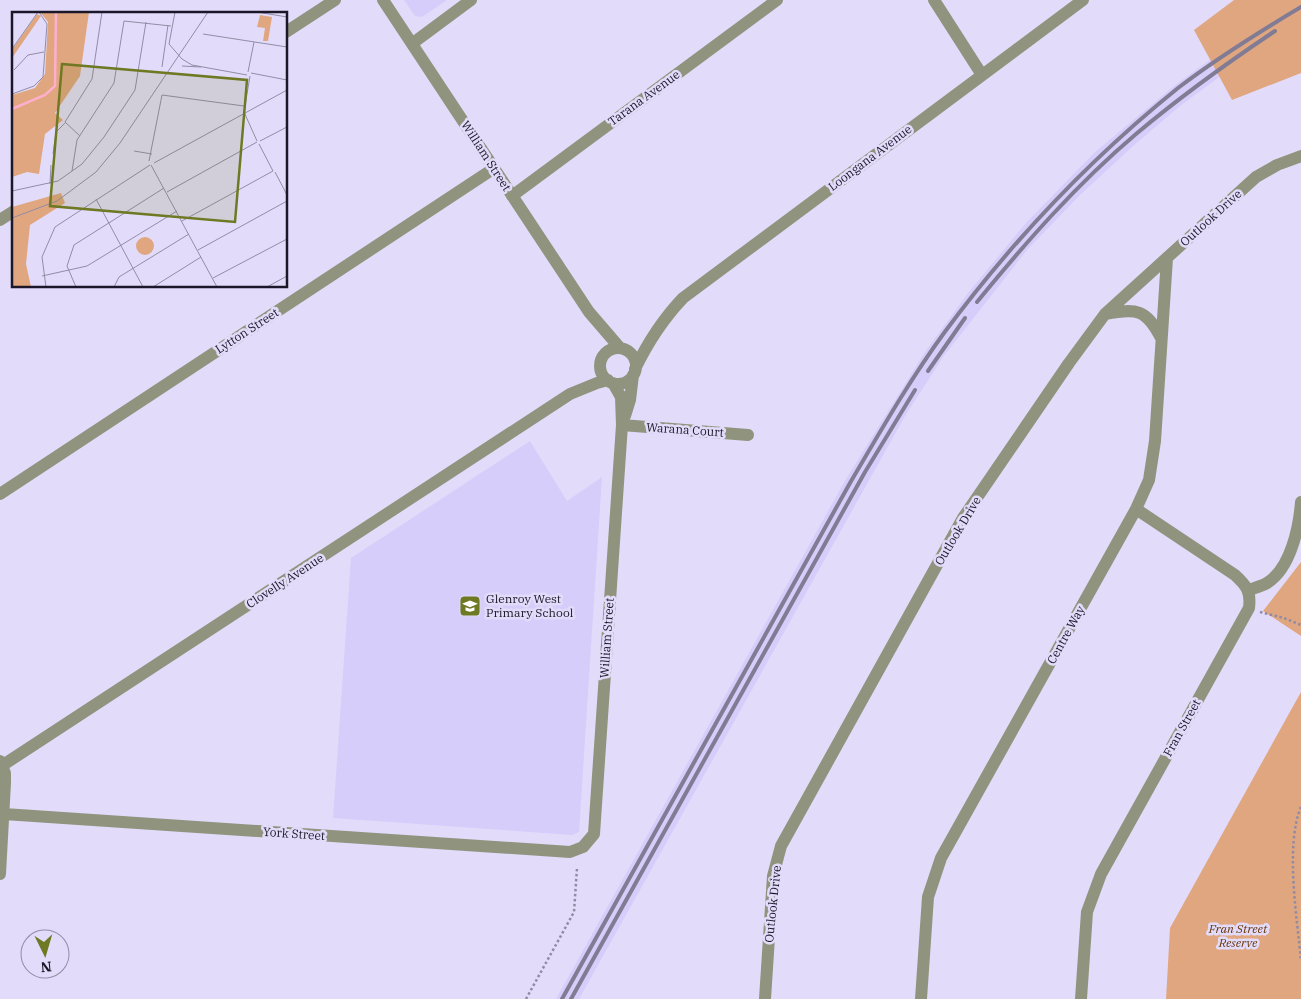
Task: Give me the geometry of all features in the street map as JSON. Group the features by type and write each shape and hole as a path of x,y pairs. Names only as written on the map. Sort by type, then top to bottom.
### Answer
{"street":[{"path":"288,31 335,0"},
{"name":"William Street","path":"384,0 493,169 589,312 623,349"},
{"path":"413,43 471,0"},
{"name":"Tarana Avenue","path":"512,196 777,0"},
{"path":"934,0 982,75"},
{"name":"Loongana Avenue","path":"623,349 644,338 682,298 1083,0"},
{"name":"Outlook Drive","path":"765,999 773,876 781,846 963,518 1069,363 1105,314 1256,177 1277,165 1301,156"},
{"name":"Lytton Street","path":"0,494 493,169"},
{"path":"0,220 12,212"},
{"name":"Centre Way","path":"921,999 928,896 934,874 1136,509 1149,480 1155,441 1166,258"},
{"path":"1105,314 1129,311 1146,316 1153,322 1161,338"},
{"name":"William Street","path":"589,312 601,340 602,360"},
{"name":"Loongana Avenue","path":"634,372 647,343 662,321"},
{"path":"623,349 634,358 634,372 625,382 610,382 603,377 602,360 608,351 623,349"},
{"name":"Clovelly Avenue","path":"570,394 602,360"},
{"name":"William Street","path":"622,425 630,400 634,372"},
{"name":"Clovelly Avenue","path":"1,764 570,394 597,382 610,382"},
{"name":"William Street","path":"583,847 594,834 622,425 621,397 610,382"},
{"name":"Warana Court","path":"622,425 748,434"},
{"path":"1136,509 1235,575 1249,590 1267,583 1283,565 1292,547 1300,521 1301,502"},
{"name":"Fran Street","path":"1081,999 1087,912 1101,874 1249,608 1249,590"},
{"path":"0,874 5,783 1,764"},
{"name":"York Street","path":"4,814 570,852 583,847"}],"path":[{"path":"1260,612 1284,618 1301,625"},
{"path":"1301,807 1294,830 1293,856 1301,960"},
{"path":"526,999 574,912 577,868"}],"shaded area":[{"path":"404,0 447,0 422,17 415,16"},
{"path":"1251,30 1230,69 1180,106 1132,147 1080,195 1027,250 943,357 905,416 579,999 556,999 846,479 925,352 968,293 1026,223 1095,152 1174,86"},
{"name":"Glenroy West Primary School","path":"530,441 567,501 602,477 579,832 572,835 333,818 351,558"}],"green space":[{"path":"1234,0 1301,0 1301,73 1232,100 1194,30"},
{"path":"1301,562 1301,636 1263,611"},
{"name":"Fran Street Reserve","path":"1301,692 1301,999 1166,999 1170,928"}],"railway":[{"path":"562,999 850,483 907,388 944,333 1025,234 1083,172 1114,143 1145,115 1193,77 1238,46 1301,7"},
{"path":"977,302 1053,214 1114,153 1187,94 1275,31"},
{"path":"928,371 965,318"},
{"path":"571,999 865,472 915,390"}],"place":[{"name":"Glenroy West Primary School","path":"470,606"}]}
